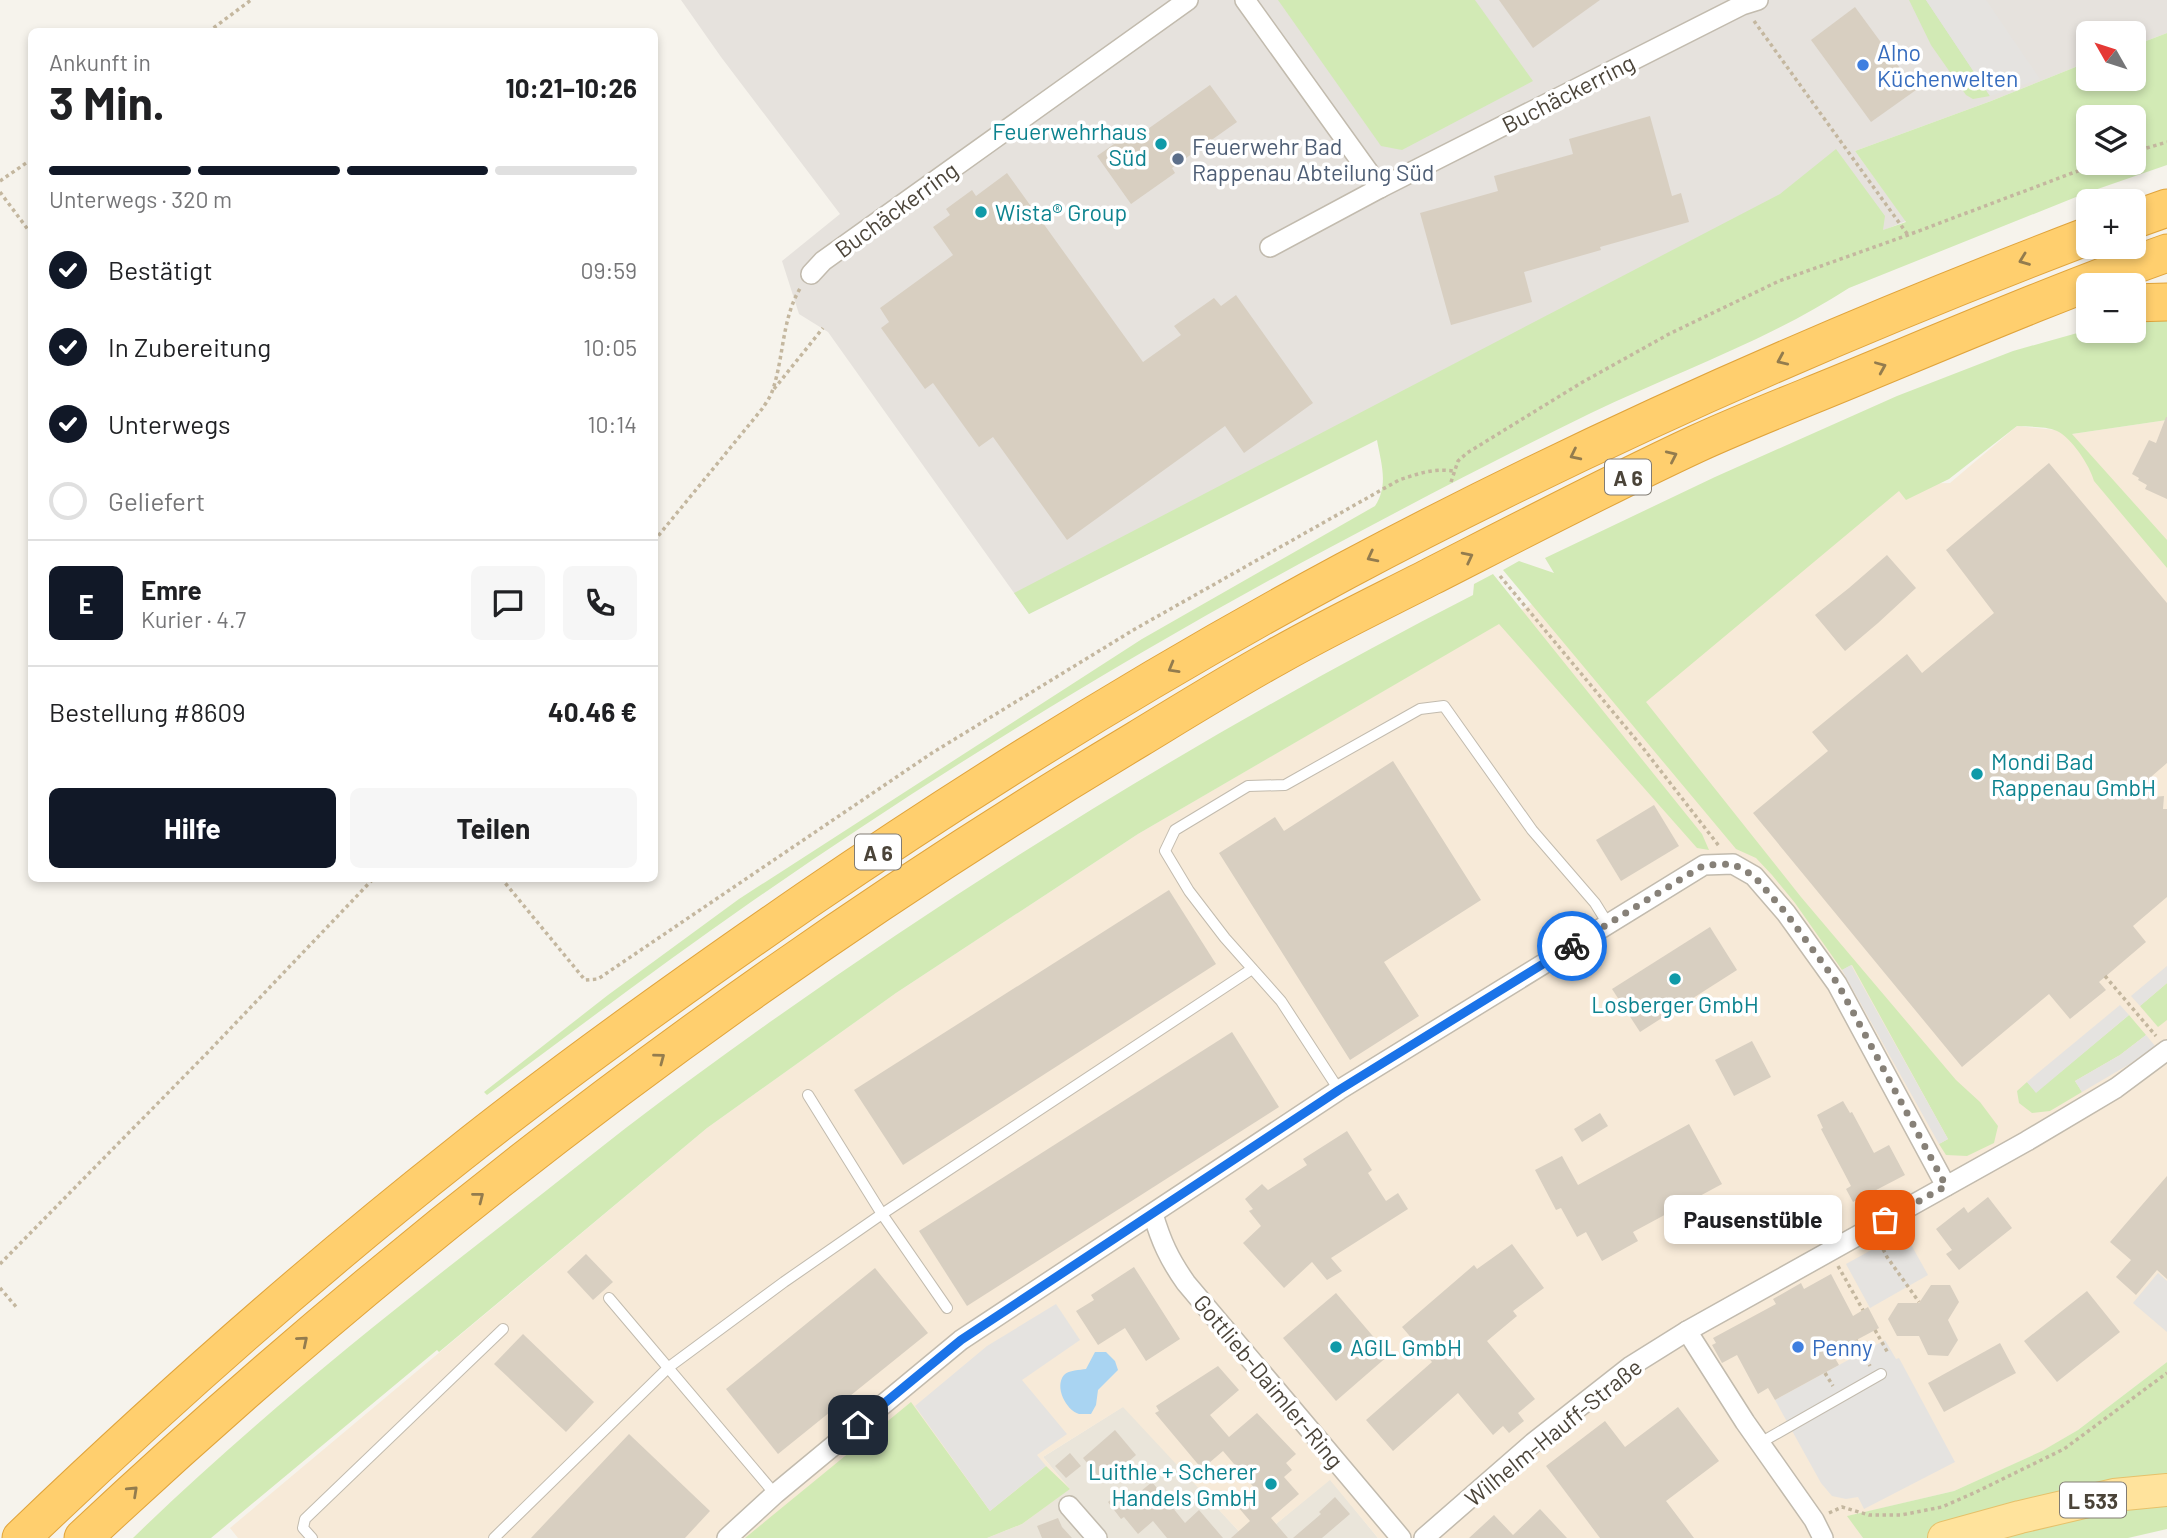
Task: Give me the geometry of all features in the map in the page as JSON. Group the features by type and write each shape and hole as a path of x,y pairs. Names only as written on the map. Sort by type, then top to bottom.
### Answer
{"highway":[{"path":"2146,215 2167,208"},
{"name":"A 6","path":"21,1538 256,1324 461,1152 641,1015 954,800 1044,744 1250,624 1492,495 1687,402 1820,343 2076,241"},
{"name":"A 6","path":"83,1538 177,1450 383,1273 587,1111 750,992 980,835 1277,656 1582,499 1702,442 1990,321 2167,253"},
{"path":"2146,303 2167,302"},
{"name":"A 6","path":"1990,321 2076,310"}],"main road":[{"name":"L 533","path":"1944,1538 2114,1495 2167,1490"}],"street":[{"name":"Buchäckerring","path":"811,274 823,261 1188,0"},
{"path":"1245,0 1380,188"},
{"name":"Buchäckerring","path":"1270,247 1380,188 1750,3"},
{"path":"727,1538 775,1494 961,1340 1339,1090 1704,865 1733,864 1754,876 1786,913 1838,984 1946,1186"},
{"name":"Wilhelm-Hauff-Straße","path":"1424,1538 1533,1443 1631,1366 1687,1331 2027,1141 2116,1088 2163,1045"},
{"name":"Gottlieb-Daimler-Ring","path":"1153,1214 1162,1245 1186,1283 1401,1538"},
{"path":"1687,1331 1819,1529"},
{"path":"1069,1506 1097,1538"}],"lane":[{"path":"1339,1090 1281,1002 1225,938 1189,891 1165,850 1175,830 1248,786 1285,785 1420,709 1444,706 1532,830 1595,903 1608,924"},
{"path":"494,1538 669,1367 882,1213 1252,969"},
{"path":"808,1095 882,1213 947,1308"},
{"path":"609,1298 775,1494"},
{"path":"312,1538 303,1528 305,1519 503,1329"},
{"path":"1760,1443 1879,1375"}],"path":[{"path":"213,28 251,0"},
{"path":"1750,3 1908,235"},
{"path":"2146,148 2167,142"},
{"path":"0,181 28,162"},
{"path":"1451,482 1458,461 1467,453 1581,383 1668,334 1779,281 2076,172"},
{"path":"0,192 28,230"},
{"path":"772,391 794,298 811,274"},
{"path":"658,536 762,409 772,391 823,328"},
{"path":"504,882 585,980 598,979 932,753 1135,629 1389,485 1419,473 1441,469 1453,471"},
{"path":"1500,576 1643,748 1733,864"},
{"path":"0,1264 370,882"},
{"path":"2105,976 2163,1045"},
{"path":"1872,1227 1887,1257 1919,1302"},
{"path":"1839,1267 1863,1310"},
{"path":"0,1288 18,1309"},
{"path":"1875,1330 1888,1353"},
{"path":"1856,1340 1879,1375"},
{"path":"1819,1529 1842,1507 1869,1515 1901,1515 1942,1507 1965,1497 2064,1449 2167,1373"}],"shaded area":[{"path":"681,0 2167,0 2167,33 2146,41 2146,21 2076,21 2076,67 1855,151 1906,221 1377,439 1029,614 828,332 799,314 782,261 840,214"},
{"path":"1926,0 1986,0 2040,79 1990,96"},
{"path":"2167,420 2167,1362 2078,1430 2043,1451 1954,1491 1848,1516 1863,1538 1378,1538 1330,1480 1259,1538 1245,1538 1123,1407 1043,1457 1070,1489 1022,1524 987,1538 238,1538 230,1528 707,1128 896,993 1138,834 1556,590 1784,487 1950,483 2017,426 2072,434"},
{"path":"1851,965 1948,1139 1939,1144 1842,970"},
{"path":"2167,966 2167,983 2140,1006 2131,996"},
{"path":"2120,1005 2129,1015 2036,1093 2027,1082"},
{"path":"2146,1035 2155,1046 2082,1092 2075,1081 2120,1055"},
{"path":"1904,1232 1928,1275 1870,1308 1846,1264"},
{"path":"2158,1273 2167,1281 2167,1332 2133,1303"},
{"path":"1056,1304 1080,1340 1022,1380 1067,1434 1037,1455 1046,1466 990,1511 915,1406 987,1346"},
{"path":"1885,1340 1896,1359 1899,1358 1955,1462 1864,1509 1858,1497 1846,1499 1832,1496 1821,1483 1775,1400"},
{"path":"1124,1406 1245,1538 987,1538 1022,1524 1069,1488 1043,1457"},
{"path":"1330,1479 1378,1538 1259,1538"}],"green space":[{"path":"1278,0 1475,0 1533,81 1402,150 1381,146"},
{"path":"1909,0 1926,0 1990,96 1973,99 1966,95 1931,45"},
{"path":"2167,33 2167,165 2146,172 2146,105 2076,105 2076,175 2138,175 2098,189 2076,189 2076,197 1849,288 1755,340 1591,413 1525,446 1255,588 1035,716 892,807 718,925 487,1095 484,1092 608,995 739,899 1142,639 1375,506 1383,482 1377,440 1029,614 1014,593 1780,194 1836,149 1885,216 1883,230 1906,222 1855,151 2076,67 2076,91 2146,91 2146,41"},
{"path":"2167,320 2167,420 2072,434 2167,540 2167,568 2094,481 2084,460 2069,440 2053,429 2017,426 1949,479 1906,500 1899,491 1646,702 1801,897 1998,1126 1994,1143 1967,1156 1946,1155 1939,1144 1948,1139 1852,965 1842,970 1772,875 1756,858 1736,849 1503,570 1519,561 1554,573 1545,558 1715,477 1897,396 2013,351 2076,333 2076,343 2146,343 2146,321"},
{"path":"1493,574 1702,834 1709,850 1697,848 1499,624 1138,834 896,993 707,1128 211,1538 133,1538 227,1451 373,1327 646,1113 781,1014 1070,823 1269,705 1473,595 1474,584"},
{"path":"2167,983 2167,1020 2158,1027 2140,1006"},
{"path":"2129,1015 2146,1035 2120,1055 2075,1081 2082,1092 2050,1111 2032,1113 2019,1103 2017,1091 2027,1082 2036,1092"},
{"path":"2167,1362 2167,1529 2128,1538 1863,1538 1847,1516 1954,1491 2042,1451 2078,1430"},
{"path":"911,1402 990,1511 1046,1466 1070,1489 1022,1524 987,1538 745,1538"}],"water":[{"path":"1095,1352 1106,1352 1115,1361 1118,1370 1098,1390 1096,1405 1091,1414 1079,1414 1070,1408 1063,1398 1061,1380 1069,1372 1086,1369"}],"building":[{"path":"1499,0 1600,0 1533,48"},
{"name":"Alno Küchenwelten","path":"1855,7 1916,90 1871,122 1811,40"},
{"name":"Feuerwehrhaus Süd","path":"1210,85 1237,122 1172,168 1175,173 1131,204 1097,156 1141,125 1145,131"},
{"path":"1650,116 1672,196 1681,193 1689,222 1524,272 1532,302 1451,325 1420,213 1498,191 1494,176 1573,154 1569,139"},
{"path":"1007,173 1143,362 1181,335 1174,326 1214,298 1221,306 1236,295 1313,403 1244,453 1225,426 1067,540 993,437 979,447 933,383 925,389 881,328 889,322 880,308 953,255 933,227 950,215 946,209 972,190 976,196"},
{"path":"2166,417 2167,499 2145,489 2147,485 2132,474 2149,440 2156,443"},
{"name":"Mondi Bad Rappenau GmbH","path":"2049,463 2167,603 2167,763 2152,776 2153,797 2164,796 2163,809 2167,809 2167,897 2133,926 2146,942 2099,982 2106,990 2070,1019 2049,994 1962,1067 1753,813 1828,751 1812,732 1907,654 1922,673 1994,613 1946,550"},
{"path":"1887,555 1916,588 1845,651 1815,615"},
{"path":"1393,761 1481,900 1384,962 1419,1016 1350,1060 1219,853 1275,817 1284,831"},
{"path":"1654,805 1679,846 1621,881 1596,840"},
{"path":"1169,890 1216,964 903,1165 854,1090"},
{"name":"Losberger GmbH","path":"1710,927 1737,970 1640,1032 1612,989"},
{"path":"1232,1032 1279,1107 967,1306 919,1231"},
{"path":"1752,1041 1771,1077 1734,1096 1715,1060"},
{"path":"1843,1101 1874,1153 1889,1145 1905,1175 1853,1202 1846,1189 1851,1186 1821,1129 1823,1128 1817,1115"},
{"path":"1600,1113 1608,1126 1582,1142 1574,1129"},
{"path":"1689,1124 1722,1184 1633,1232 1638,1241 1602,1261 1586,1232 1577,1237 1561,1208 1556,1210 1535,1170 1562,1156 1578,1185"},
{"path":"1347,1131 1372,1170 1368,1173 1386,1201 1398,1193 1408,1209 1331,1258 1342,1271 1327,1280 1312,1262 1284,1288 1243,1243 1261,1226 1249,1211 1253,1209 1245,1199 1262,1184 1268,1190 1307,1165 1303,1159"},
{"path":"2167,1176 2167,1279 2157,1270 2136,1295 2116,1277 2131,1260 2110,1242"},
{"path":"1988,1197 2012,1228 1959,1270 1946,1254 1952,1250 1936,1229 1964,1207 1968,1213"},
{"path":"1512,1244 1544,1288 1513,1311 1517,1316 1487,1341 1535,1399 1518,1413 1524,1421 1509,1433 1503,1426 1493,1435 1458,1393 1393,1451 1366,1420 1432,1362 1402,1327 1474,1265 1477,1269"},
{"path":"586,1254 613,1282 593,1300 567,1272"},
{"path":"1134,1267 1180,1339 1146,1361 1125,1328 1098,1345 1076,1311 1094,1300 1091,1295"},
{"path":"875,1268 928,1333 778,1454 726,1389"},
{"path":"1831,1274 1853,1316 1868,1307 1879,1328 1832,1353 1839,1365 1775,1400 1768,1388 1758,1394 1737,1355 1722,1363 1712,1345 1716,1343 1713,1338 1776,1304 1773,1299 1801,1283 1804,1289"},
{"path":"1931,1285 1950,1285 1959,1302 1948,1320 1958,1340 1948,1356 1928,1355 1919,1336 1897,1336 1888,1319 1898,1303 1919,1303"},
{"path":"2087,1291 2120,1332 2057,1382 2024,1341"},
{"name":"AGIL GmbH","path":"1336,1293 1389,1355 1336,1401 1283,1338"},
{"path":"523,1334 594,1402 566,1432 494,1364"},
{"path":"2000,1343 2016,1373 1944,1412 1928,1383"},
{"path":"1218,1366 1239,1390 1210,1415 1229,1437 1257,1413 1296,1454 1286,1463 1292,1470 1284,1477 1299,1494 1271,1518 1288,1538 1231,1538 1250,1521 1238,1507 1257,1491 1223,1451 1202,1469 1155,1413 1159,1411 1156,1406"},
{"path":"1678,1407 1719,1461 1666,1501 1694,1538 1600,1538 1546,1466 1605,1421 1625,1447"},
{"path":"1115,1430 1136,1455 1104,1483 1083,1458"},
{"path":"629,1434 710,1511 685,1538 531,1538"},
{"path":"1070,1453 1081,1466 1066,1478 1055,1466"},
{"path":"1152,1482 1185,1523 1199,1510 1223,1538 1167,1538 1153,1521 1138,1534 1124,1517 1121,1519 1108,1502 1121,1491 1129,1501"},
{"path":"1335,1497 1350,1514 1322,1538 1293,1538 1321,1514 1319,1512"},
{"path":"1540,1509 1567,1538 1469,1538 1494,1515 1513,1535"},
{"path":"1058,1518 1072,1538 1042,1538 1037,1526"}],"way so far":[{"path":"1572,946 1704,865 1733,864 1754,876 1786,913 1838,984 1946,1186 1885,1220"}],"place":[{"name":"Alno Küchenwelten","path":"1863,65"},
{"name":"Feuerwehrhaus Süd","path":"1161,144"},
{"name":"Feuerwehr Bad Rappenau Abteilung Süd","path":"1178,159"},
{"name":"Wista® Group","path":"981,212"},
{"name":"Mondi Bad Rappenau GmbH","path":"1977,774"},
{"name":"Losberger GmbH","path":"1675,979"},
{"name":"Pausenstüble","path":"1885,1220"},
{"name":"AGIL GmbH","path":"1336,1347"},
{"name":"Penny","path":"1798,1347"},
{"name":"Luithle + Scherer Handels GmbH","path":"1271,1484"}],"route":[{"path":"858,1425 961,1340 1339,1090 1572,946"}]}
